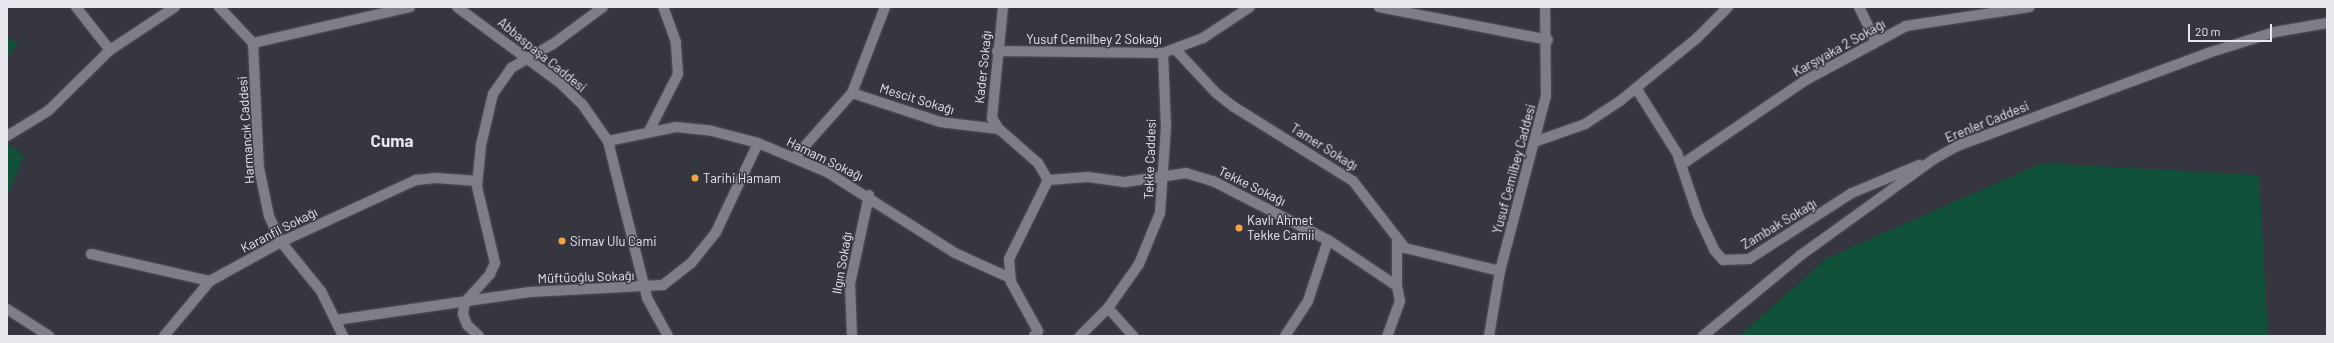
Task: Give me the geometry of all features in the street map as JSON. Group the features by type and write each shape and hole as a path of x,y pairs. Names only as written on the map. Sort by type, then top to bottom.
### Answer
{"street":[{"path":"76,7 110,50"},
{"path":"7,136 65,98 110,50 175,7"},
{"path":"219,7 253,42 410,7"},
{"name":"Abbaspaşa Caddesi","path":"457,7 528,58 582,104 608,141 644,288 668,336"},
{"path":"479,336 467,325 465,302 490,274 494,263 477,182 492,94 511,68 603,7"},
{"path":"649,131 678,74 676,42 663,7"},
{"path":"796,156 852,93 885,7"},
{"name":"Kader Sokağı","path":"999,130 991,107 1003,7"},
{"name":"Yusuf Cemilbey 2 Sokağı","path":"997,51 1163,53 1176,50 1203,38 1250,7"},
{"path":"1379,7 1548,40"},
{"name":"Yusuf Cemilbey Caddesi","path":"1489,336 1500,272 1537,140 1546,96 1548,40 1545,7"},
{"path":"1537,140 1585,124 1636,88 1728,7"},
{"path":"1860,7 1875,40"},
{"name":"Karşıyaka 2 Sokağı","path":"1682,165 1804,81 1875,40 1906,26 2030,7"},
{"name":"Erenler Caddesi","path":"1703,336 1801,255 1934,159 1957,146 2208,53 2275,32 2327,23"},
{"name":"Harmancık Caddesi","path":"253,42 259,168 269,216 281,242 321,292 343,336"},
{"name":"Tamer Sokağı","path":"1176,50 1216,93 1234,107 1353,181 1369,198 1396,240 1405,248 1421,254 1500,272"},
{"name":"Tekke Caddesi","path":"1080,336 1108,308 1148,247 1160,213 1164,175 1163,53"},
{"name":"Zambak Sokağı","path":"1636,88 1682,165 1714,250 1723,260 1736,262 1749,259 1852,193 1934,159"},
{"name":"Mescit Sokağı","path":"852,93 940,122 999,130"},
{"name":"Hamam Sokağı","path":"608,141 649,131 693,128 758,143 796,156 869,196 955,253 1010,278"},
{"path":"999,130 1038,163 1048,180 1011,249 1010,278 1038,334"},
{"name":"Müftüoğlu Sokağı","path":"336,320 530,292 644,288 675,278 716,232 758,143"},
{"name":"Tekke Sokağı","path":"1048,180 1088,177 1125,182 1164,175 1186,173 1214,181 1328,240 1397,286"},
{"name":"Karanfil Sokağı","path":"210,281 281,242 416,180 436,178 477,182"},
{"name":"Ilgın Sokağı","path":"852,336 850,284 869,196"},
{"path":"1286,336 1308,301 1328,240"},
{"path":"1387,336 1400,301 1397,286 1396,240"},
{"path":"91,254 210,281 164,336"},
{"path":"1108,308 1133,336"},
{"path":"7,309 49,336"}],"green space":[{"path":"7,36 18,44 7,57"},
{"path":"7,142 24,156 7,196"},
{"path":"2042,163 2259,175 2268,336 1739,336 1827,258"}],"place":[{"name":"Tarihi Hamam","path":"695,178"},
{"name":"Kavlı Ahmet Tekke Camii","path":"1239,228"},
{"name":"Simav Ulu Cami","path":"562,241"}],"district":[{"name":"Cuma","path":"392,141"}]}
